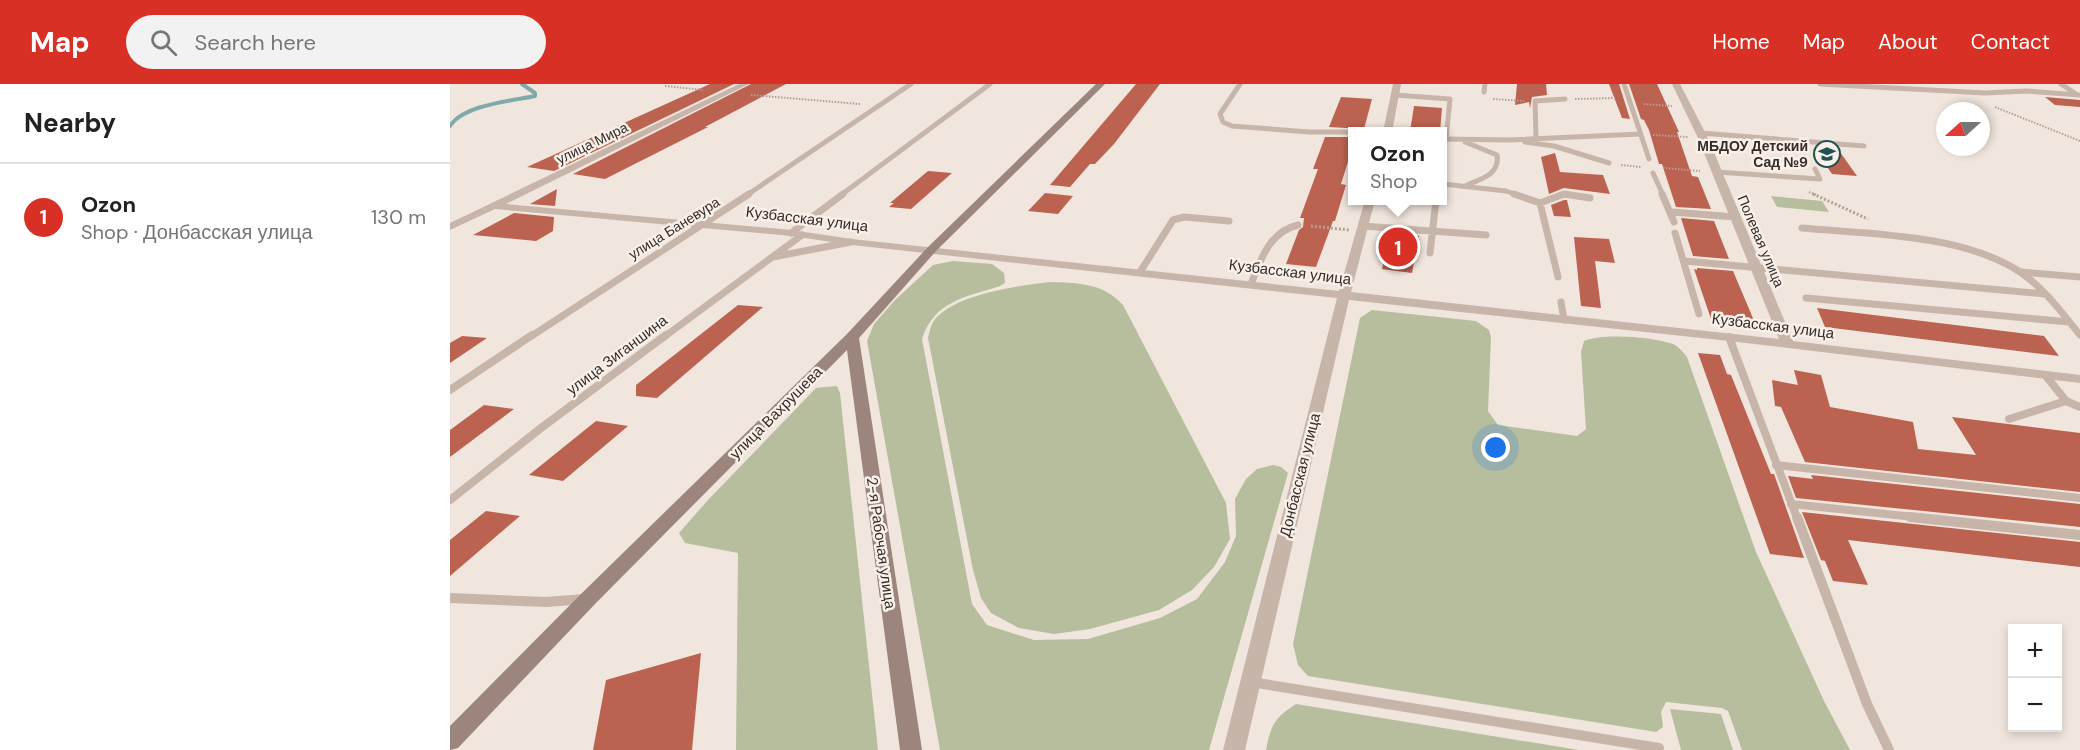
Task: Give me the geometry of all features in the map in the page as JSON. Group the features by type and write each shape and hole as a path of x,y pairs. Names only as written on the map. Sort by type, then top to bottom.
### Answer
{"main road":[{"name":"улица Вахрушева","path":"450,741 588,599 852,337 933,249 1101,84"},
{"name":"2-я Рабочая улица","path":"852,337 911,750"}],"street":[{"name":"улица Мира","path":"450,227 745,84"},
{"path":"1388,127 1397,84"},
{"name":"Полевая улица","path":"1676,84 1702,136 1788,344"},
{"name":"Донбасская улица","path":"1234,750 1344,295 1369,205"},
{"name":"Кузбасская улица","path":"495,206 796,234 852,242 1729,337 2080,379"}],"lane":[{"name":"улица Баневура","path":"450,390 630,270 704,225 910,84"},
{"name":"улица Зиганшина","path":"450,500 541,428 772,257 796,234 990,84"},
{"path":"1240,84 1220,114 1223,122 1232,126 1309,132 1348,132"},
{"path":"1484,92 1485,84"},
{"path":"1624,84 1649,159"},
{"path":"1820,84 1894,86 1985,93 2026,91 2079,96"},
{"path":"2017,84 2026,91"},
{"path":"2061,84 2079,96"},
{"path":"1395,95 1450,99 1446,127"},
{"path":"1536,137 1535,101 1565,99"},
{"path":"1447,139 1510,140 1640,134"},
{"path":"1702,136 1864,146"},
{"path":"1459,140 1497,155 1498,162 1492,174 1466,185"},
{"path":"1510,140 1554,146 1609,163"},
{"path":"1716,172 1820,179 1815,169"},
{"path":"1653,173 1672,212 1674,222"},
{"path":"1447,184 1517,193 1540,203 1564,194 1590,198"},
{"path":"1540,203 1558,277"},
{"path":"1430,253 1435,205"},
{"path":"1672,212 1735,217"},
{"path":"1140,272 1173,220 1184,217 1229,221"},
{"path":"1251,284 1268,244 1283,230 1298,225"},
{"path":"1362,228 1486,235"},
{"path":"1802,228 1928,241 1997,258 2020,272 2045,294 2080,334"},
{"path":"1675,233 1699,314"},
{"path":"772,257 796,255 852,242"},
{"path":"1685,261 2045,294"},
{"path":"2020,272 2080,277"},
{"path":"1806,298 2069,322"},
{"path":"1562,302 1564,320"},
{"path":"1729,337 1867,704 1889,750"},
{"path":"2046,376 2066,401 2080,407"},
{"path":"2009,419 2066,401"},
{"path":"1776,465 2080,498"},
{"path":"1791,504 2080,535"},
{"path":"450,598 546,602 588,599"},
{"path":"1251,681 1659,748"}],"path":[{"path":"665,86 878,105"},
{"path":"1565,99 1629,97"},
{"path":"1631,104 1688,108"},
{"path":"1990,105 2080,141"},
{"path":"1640,134 1702,136"},
{"path":"1805,190 1875,222"},
{"path":"1298,225 1362,228"}],"green space":[{"path":"1771,196 1822,201 1829,212 1777,207"},
{"path":"953,261 992,264 1004,273 1005,283 953,302 943,308 927,326 922,339 972,604 987,625 1034,640 1088,639 1160,618 1197,599 1225,562 1236,536 1235,499 1246,479 1257,469 1273,465 1281,467 1288,473 1209,750 940,750 867,341 874,324 895,300 933,265"},
{"path":"1050,282 1099,288 1123,305 1226,503 1230,539 1214,567 1192,590 1159,610 1090,629 1054,634 1019,628 991,613 981,598 973,570 928,338 932,324 937,317 960,302 990,292"},
{"path":"1372,310 1476,321 1489,330 1491,337 1488,411 1498,425 1577,436 1586,429 1581,352 1584,341 1603,337 1628,337 1664,342 1679,348 1687,357 1756,552 1824,701 1850,750 1742,750 1728,711 1722,708 1666,702 1661,712 1663,727 1656,732 1308,676 1298,665 1293,644 1360,318"},
{"path":"837,386 840,393 878,750 736,750 738,553 685,543 679,533 816,388"},
{"path":"1296,704 1579,750 1266,750 1270,734 1278,718"},
{"path":"1670,709 1721,714 1733,750 1681,750"}],"building":[{"path":"710,84 734,84 554,171 527,167"},
{"path":"751,84 786,84 705,127 708,127 605,179 573,174"},
{"path":"1136,84 1160,84 1114,144 1095,164 1090,164 1070,187 1050,185"},
{"path":"1517,84 1546,84 1547,95 1532,97 1530,108 1529,102 1515,105"},
{"path":"1609,84 1619,84 1630,119 1622,118"},
{"path":"1629,84 1657,84 1679,132 1677,132 1692,176 1698,177 1711,209 1676,207 1662,164 1659,164 1649,130 1644,120 1641,119"},
{"path":"1341,97 1372,99 1365,127 1329,127"},
{"path":"2045,97 2080,100 2080,107 2055,105"},
{"path":"1414,106 1442,108 1440,127 1411,127"},
{"path":"1325,137 1348,137 1348,162 1341,184 1346,185 1335,221 1333,221 1316,267 1286,264 1299,230 1303,227 1304,218 1300,218 1318,169 1313,169"},
{"path":"1816,151 1840,152 1857,176 1832,174"},
{"path":"1555,153 1560,172 1603,175 1610,194 1564,188 1549,194 1541,157"},
{"path":"928,171 952,173 911,209 889,207 894,203 890,203"},
{"path":"557,189 555,206 530,204"},
{"path":"1045,193 1073,196 1058,214 1028,211"},
{"path":"1567,200 1571,217 1554,216 1551,205"},
{"path":"514,213 554,217 553,231 536,241 473,235"},
{"path":"1681,218 1714,221 1729,259 1693,256"},
{"path":"1391,234 1419,236 1412,273 1382,269"},
{"path":"1574,237 1609,239 1615,263 1595,261 1601,308 1581,306"},
{"path":"1697,268 1733,271 1755,323 1711,319 1694,269 1697,270"},
{"path":"738,305 763,307 657,398 636,396 636,385"},
{"path":"1817,308 2044,336 2059,356 1825,327"},
{"path":"462,336 487,338 450,363 450,343"},
{"path":"1698,353 1720,355 1727,374 1731,375 1771,474 1774,474 1804,558 1770,554"},
{"path":"1794,370 1821,375 1830,407 1913,422 1918,449 1976,455 1952,417 2080,433 2080,492 1805,462 1781,407 1775,406 1772,380 1798,385"},
{"path":"484,405 514,409 450,457 450,430"},
{"path":"596,421 628,426 563,481 529,475"},
{"path":"1811,475 2080,504 2080,527 1796,498 1788,476 1813,479"},
{"path":"486,511 520,516 450,576 450,540"},
{"path":"1802,512 2080,542 2080,567 1848,540 1868,585 1833,581 1825,561 1821,560"},
{"path":"701,653 692,750 593,750 606,680"}],"waterway":[{"path":"450,126 465,113 476,109 535,96 535,93 522,84"}],"place":[{"name":"МБДОУ Детский Сад №9","path":"1827,154"},
{"name":"Ozon","path":"1398,247"}]}
